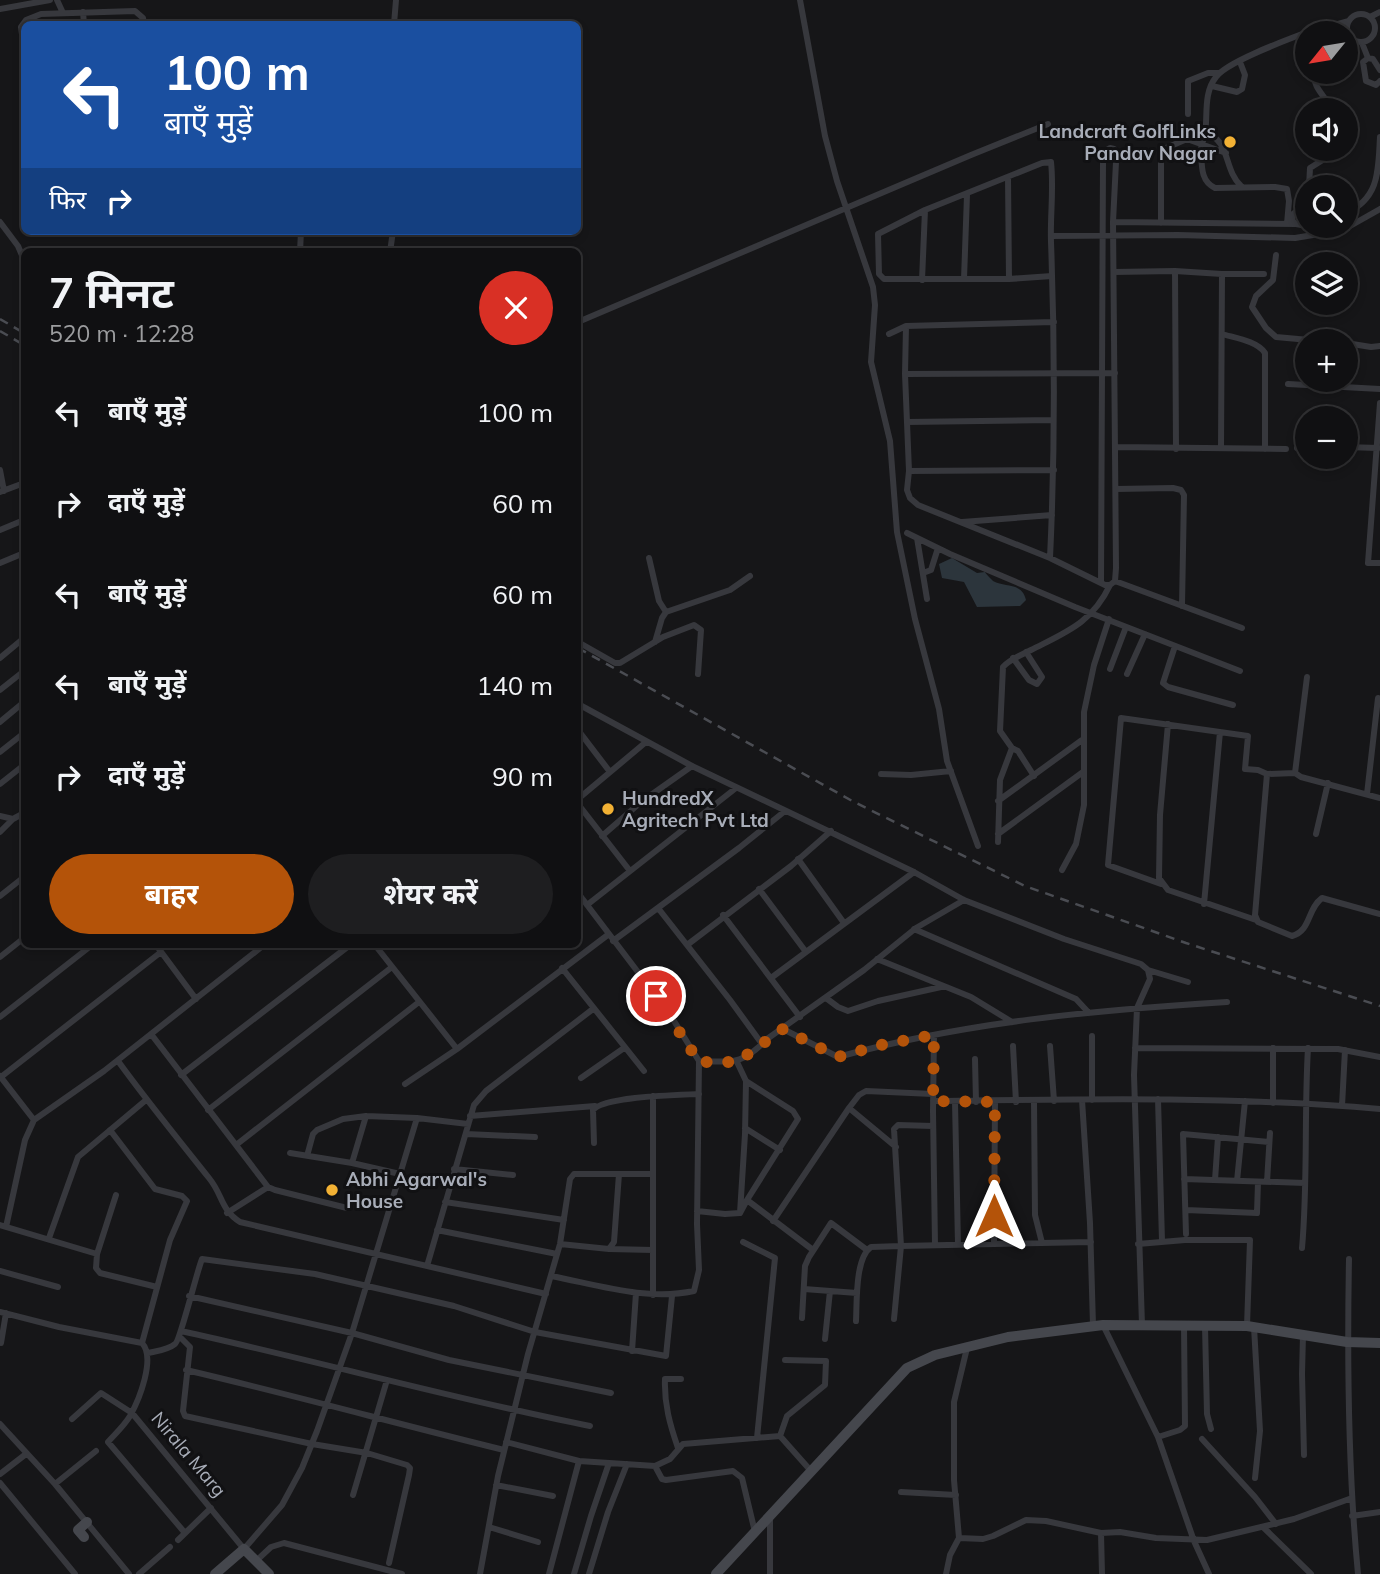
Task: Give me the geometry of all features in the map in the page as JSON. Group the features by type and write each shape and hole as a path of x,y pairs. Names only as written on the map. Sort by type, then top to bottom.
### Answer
{"street":[{"path":"0,9 50,0"},
{"path":"57,0 63,13"},
{"path":"394,21 396,0"},
{"path":"800,0 817,84 820,115 837,181 873,287 875,305 871,362 890,441 897,531 915,619 939,709 947,761 978,846"},
{"path":"39,1 41,14"},
{"path":"27,21 41,14 135,11 144,21"},
{"path":"82,12 84,21"},
{"path":"1370,17 1380,12"},
{"path":"1349,21 1361,14 1370,17 1377,24 1374,35 1362,43"},
{"path":"1287,224 1287,189 1214,188 1208,185 1203,176 1201,145 1205,133 1206,107 1212,86 1219,74 1295,38"},
{"path":"1358,41 1362,43 1368,58"},
{"path":"1368,58 1373,59 1380,70"},
{"path":"1368,58 1363,62 1366,81 1376,85 1380,82 1380,90"},
{"path":"1212,86 1237,92 1242,89 1245,75 1240,62"},
{"path":"1188,114 1188,81 1208,73 1219,74"},
{"path":"1315,84 1316,89 1325,98"},
{"path":"581,321 1048,124"},
{"path":"1205,133 1212,135 1226,153 1231,175 1241,187"},
{"path":"1358,206 1370,195 1378,174 1380,138"},
{"path":"1161,223 1161,161 1166,148 1186,139 1226,153"},
{"path":"1034,776 1018,751 1012,748 1000,731 1003,667 1013,658 1076,627 1094,612 1112,583 1116,489 1113,222 1116,153 1110,148 1105,152 1103,162 1101,583"},
{"path":"1310,175 1310,168 1321,161"},
{"path":"1050,558 1054,470 1051,162 1042,163 925,210 881,230 878,234 878,270 884,279 1009,279 1052,275"},
{"path":"1008,177 1009,279"},
{"path":"964,279 967,195"},
{"path":"1051,236 1295,238 1343,230 1380,209"},
{"path":"922,280 925,210"},
{"path":"0,222 21,253"},
{"path":"1113,222 1295,224"},
{"path":"1276,255 1273,280 1256,296 1252,307 1257,317 1276,337 1295,339"},
{"path":"1175,271 1176,449"},
{"path":"1114,272 1264,274"},
{"path":"1221,448 1222,274"},
{"path":"889,334 906,326 1054,322"},
{"path":"906,326 909,471 907,490 910,498 918,505 1050,558 1101,583 1112,583 1242,628"},
{"path":"1222,334 1254,344 1265,353 1265,449"},
{"path":"1358,345 1380,345"},
{"path":"905,374 1115,373"},
{"path":"1288,384 1380,389"},
{"path":"1380,403 1368,563 1380,563"},
{"path":"907,422 1053,420"},
{"path":"1116,447 1286,449"},
{"path":"1358,447 1378,448"},
{"path":"0,470 2,491 21,483"},
{"path":"909,471 1054,470"},
{"path":"1116,489 1181,489 1184,495 1182,606"},
{"path":"960,522 1052,515"},
{"path":"0,530 21,521"},
{"path":"907,533 1075,607 1094,612 1240,671"},
{"path":"917,538 927,599"},
{"path":"923,573 931,570 938,548"},
{"path":"0,562 21,554"},
{"path":"649,558 659,601 666,612"},
{"path":"655,642 666,612 730,590 750,576"},
{"path":"1062,870 1076,844 1084,805 1084,712 1094,664 1109,619"},
{"path":"581,644 615,663 625,662 655,642 694,625 699,626 698,674"},
{"path":"1110,669 1126,627"},
{"path":"1128,674 1145,634"},
{"path":"0,658 21,641"},
{"path":"1175,646 1163,683 1168,687 1233,705"},
{"path":"1013,658 1028,680 1037,684 1042,677 1026,652"},
{"path":"0,690 21,673"},
{"path":"1295,773 1307,677"},
{"path":"1367,794 1378,698"},
{"path":"0,722 21,704"},
{"path":"581,706 692,766 831,831 964,900 1064,939 1142,964 1150,979 1137,1007 1135,1048 1142,1325"},
{"path":"1380,798 1301,777 1295,773 1267,774 1245,769 1248,736 1121,718 1108,865 1161,884 1168,890 1204,904 1256,919 1270,929 1292,936 1303,930 1316,903 1322,898 1380,914"},
{"path":"1161,884 1160,815 1168,724"},
{"path":"1204,904 1220,732"},
{"path":"581,734 610,772"},
{"path":"0,752 21,735"},
{"path":"998,801 1082,740"},
{"path":"581,798 646,742"},
{"path":"998,842 1001,772 1012,748"},
{"path":"602,836 641,802 692,766"},
{"path":"0,784 21,767"},
{"path":"881,774 911,775 951,771"},
{"path":"998,834 1083,772"},
{"path":"1256,919 1267,774"},
{"path":"1316,834 1328,783"},
{"path":"587,905 736,788"},
{"path":"581,805 630,871"},
{"path":"405,1084 457,1049 562,968 658,908 785,811"},
{"path":"0,832 21,815"},
{"path":"0,816 13,819"},
{"path":"687,945 831,831"},
{"path":"798,859 844,923"},
{"path":"771,978 914,872"},
{"path":"0,896 21,879"},
{"path":"760,889 806,952"},
{"path":"551,1276 636,1293 672,1296 694,1291 699,1270 699,1062 669,1013 581,897"},
{"path":"699,1062 737,1062 755,1052 914,929 964,900"},
{"path":"658,908 762,1044"},
{"path":"723,915 800,1017"},
{"path":"914,929 1076,999 1090,1013"},
{"path":"0,957 21,940"},
{"path":"0,1017 88,948"},
{"path":"158,948 196,999"},
{"path":"97,1254 3,1226 25,1140 34,1120 118,1060 259,948"},
{"path":"181,1075 346,948"},
{"path":"377,948 457,1049"},
{"path":"34,1120 0,1077 161,952"},
{"path":"877,959 971,998 1012,1022"},
{"path":"208,1110 392,967"},
{"path":"562,968 643,1071"},
{"path":"1147,970 1188,982"},
{"path":"826,998 848,1011 878,1001 943,987"},
{"path":"236,1144 419,1002"},
{"path":"783,1029 838,1057 880,1045 1012,1022 1137,1007 1227,1003"},
{"path":"427,1266 474,1105 486,1091 593,1009"},
{"path":"151,1034 268,1186 347,1208"},
{"path":"934,1035 935,1245"},
{"path":"1092,1036 1092,1100"},
{"path":"1013,1046 1016,1102"},
{"path":"1050,1046 1054,1101"},
{"path":"581,1078 624,1048"},
{"path":"1135,1048 1308,1048 1345,1050 1380,1057"},
{"path":"1273,1048 1273,1102"},
{"path":"1302,1248 1308,1048"},
{"path":"1342,1106 1345,1050"},
{"path":"975,1059 976,1102"},
{"path":"118,1060 215,1187 227,1213 240,1222 546,1294"},
{"path":"737,1062 746,1081 740,1213"},
{"path":"740,1213 798,1119 793,1111 746,1081"},
{"path":"773,1221 859,1094 866,1091 955,1102 1158,1099 1380,1108"},
{"path":"471,1116 595,1106 653,1096 699,1094"},
{"path":"653,1096 653,1294"},
{"path":"1158,1099 1162,1241"},
{"path":"49,1238 78,1157 146,1100"},
{"path":"1082,1100 1098,1325 1158,1437 1194,1541 1209,1574"},
{"path":"1034,1101 1035,1215 1042,1243"},
{"path":"1237,1181 1245,1101"},
{"path":"955,1102 958,1245"},
{"path":"994,1244 995,1102"},
{"path":"594,1143 595,1106"},
{"path":"849,1108 896,1147"},
{"path":"307,1156 313,1134 343,1119 366,1116 417,1118 468,1124"},
{"path":"352,1163 366,1116"},
{"path":"215,1574 244,1549 282,1505 302,1468 352,1333 417,1118"},
{"path":"894,1319 901,1246 894,1129 898,1125 933,1126"},
{"path":"745,1128 780,1150"},
{"path":"110,1130 155,1189 182,1196 187,1201 170,1240 142,1343 148,1353 149,1364 132,1413 108,1442 185,1534"},
{"path":"1267,1182 1270,1133"},
{"path":"466,1134 535,1137"},
{"path":"1186,1234 1183,1135 1269,1142"},
{"path":"1215,1180 1218,1137"},
{"path":"290,1153 400,1174"},
{"path":"454,1169 513,1175"},
{"path":"480,1574 505,1446 560,1244 570,1179 574,1174 653,1174"},
{"path":"609,1249 614,1242 619,1174"},
{"path":"1184,1180 1305,1183"},
{"path":"1186,1210 1257,1213 1258,1182"},
{"path":"227,1213 268,1186"},
{"path":"116,1195 97,1254 96,1268 100,1273 157,1287"},
{"path":"747,1200 813,1250"},
{"path":"444,1202 564,1220"},
{"path":"697,1211 740,1213"},
{"path":"802,1318 805,1266 831,1223 867,1250"},
{"path":"437,1230 557,1254"},
{"path":"1138,1244 1162,1241 1250,1240 1251,1327 1260,1431 1255,1478"},
{"path":"743,1242 775,1258 757,1438"},
{"path":"856,1321 861,1263 871,1247 1091,1242"},
{"path":"560,1244 653,1250"},
{"path":"148,1353 172,1346 181,1334 189,1296 202,1259 315,1274 454,1306 535,1332 666,1356 672,1296"},
{"path":"1349,1259 1347,1342 1352,1516 1358,1574"},
{"path":"0,1271 58,1287"},
{"path":"804,1289 857,1293"},
{"path":"825,1339 830,1291"},
{"path":"632,1351 636,1293"},
{"path":"189,1296 352,1333 449,1360 611,1393"},
{"path":"1,1343 3,1313 142,1343"},
{"path":"716,1574 907,1368 935,1355 1008,1336 1098,1325 1251,1327 1347,1342 1380,1343"},
{"path":"1158,1437 1185,1426 1184,1325"},
{"path":"1205,1326 1207,1414 1211,1429"},
{"path":"181,1334 590,1426"},
{"path":"181,1334 190,1347 184,1416 367,1453 410,1468 388,1563"},
{"path":"1303,1335 1304,1455"},
{"path":"946,1574 950,1555 959,1538 954,1402 967,1348"},
{"path":"779,1436 787,1416 825,1385 826,1361 785,1360"},
{"path":"186,1370 279,1391 377,1419 579,1461 655,1466 670,1460 678,1448 691,1442 779,1436"},
{"path":"678,1448 668,1421 665,1379 681,1379"},
{"path":"353,1495 387,1380"},
{"name":"Nirala Marg","path":"72,1419 101,1394 132,1413 244,1549 269,1574"},
{"path":"0,1424 55,1484 130,1574"},
{"path":"779,1436 811,1471"},
{"path":"1202,1438 1276,1524"},
{"path":"55,1484 96,1451"},
{"path":"0,1474 26,1454"},
{"path":"549,1574 579,1461"},
{"path":"574,1574 609,1463"},
{"path":"589,1574 627,1464"},
{"path":"655,1466 662,1479 666,1480 733,1471 739,1474 755,1532"},
{"path":"0,1483 73,1573"},
{"path":"496,1485 553,1496"},
{"path":"901,1492 956,1495"},
{"path":"959,1538 983,1539 1026,1520 1046,1521 1101,1533 1121,1532 1156,1538 1207,1540 1276,1524 1352,1498"},
{"path":"178,1540 211,1508"},
{"path":"1352,1516 1380,1513"},
{"path":"770,1515 770,1574"},
{"path":"84,1537 78,1530 87,1522"},
{"path":"489,1527 538,1542"},
{"path":"1263,1527 1311,1574"},
{"path":"1101,1533 1102,1574"},
{"path":"256,1561 271,1547 284,1544 402,1574"},
{"path":"139,1574 170,1547"}],"shaded area":[{"path":"952,558 977,573 985,572 993,581 1021,590 1026,600 1020,606 977,607 964,582 942,578 939,564"}],"railway":[{"path":"0,319 21,331"},
{"path":"0,331 21,343"},
{"path":"581,650 854,802 1025,886 1186,943 1380,1006"}],"place":[{"name":"Landcraft GolfLinks Pandav Nagar","path":"1230,142"},
{"name":"HundredX Agritech Pvt Ltd","path":"608,809"},
{"name":"Abhi Agarwal's House","path":"332,1190"}],"route":[{"path":"656,996 699,1062 737,1062 755,1052 767,1039 783,1029 838,1057 880,1045 934,1035 933,1101 995,1102 994,1216"}]}
